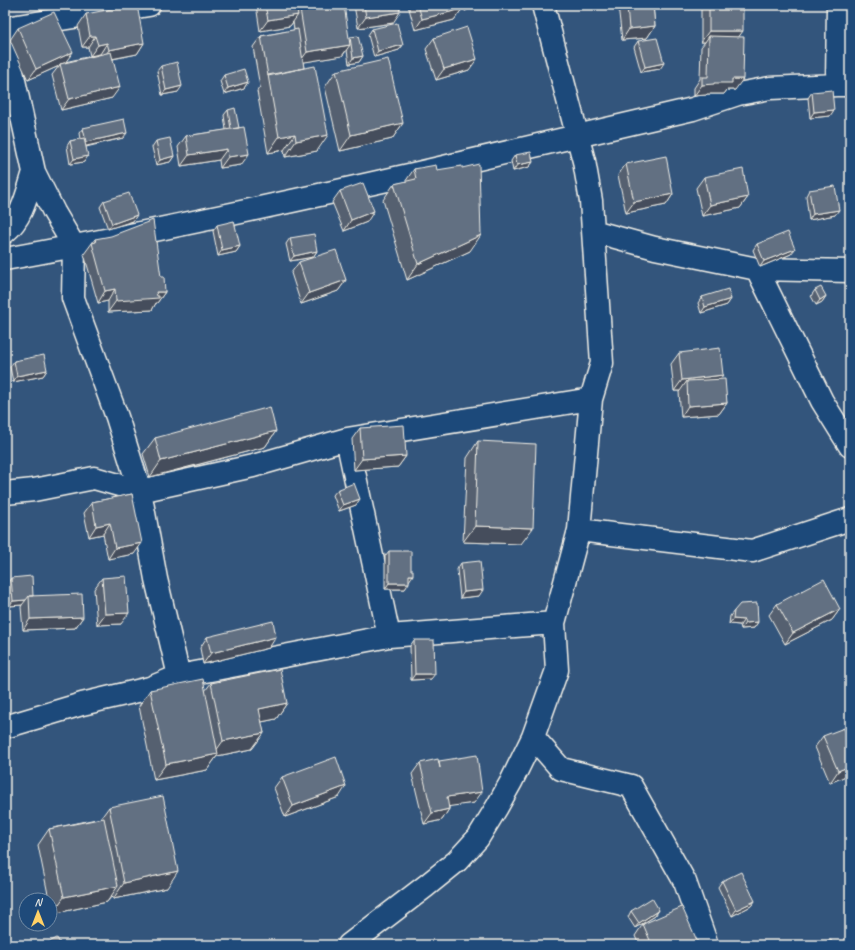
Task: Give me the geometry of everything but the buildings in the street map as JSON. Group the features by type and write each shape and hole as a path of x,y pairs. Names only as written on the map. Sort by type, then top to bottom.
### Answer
{"street":[{"path":"5,28 149,5"},
{"path":"349,945 457,861 478,838 501,801 533,738 557,670 554,622 579,530 591,399 602,363 591,201 584,161 543,5"},
{"path":"5,259 274,205 418,173 694,109 738,94 770,88 844,85 838,5"},
{"path":"5,39 34,172 54,212 74,246 73,298 117,417 140,492 156,579 179,676"},
{"path":"5,232 10,228 23,207 34,172"},
{"path":"593,231 655,248 757,269 850,271"},
{"path":"757,269 822,400 850,446"},
{"path":"5,493 34,490 94,478 140,492 253,466 347,439 591,399"},
{"path":"347,439 389,636"},
{"path":"579,530 752,551 850,519"},
{"path":"5,727 82,704 150,688 179,676 389,636 554,622"},
{"path":"533,738 561,769 631,786 685,882 707,945"}]}
